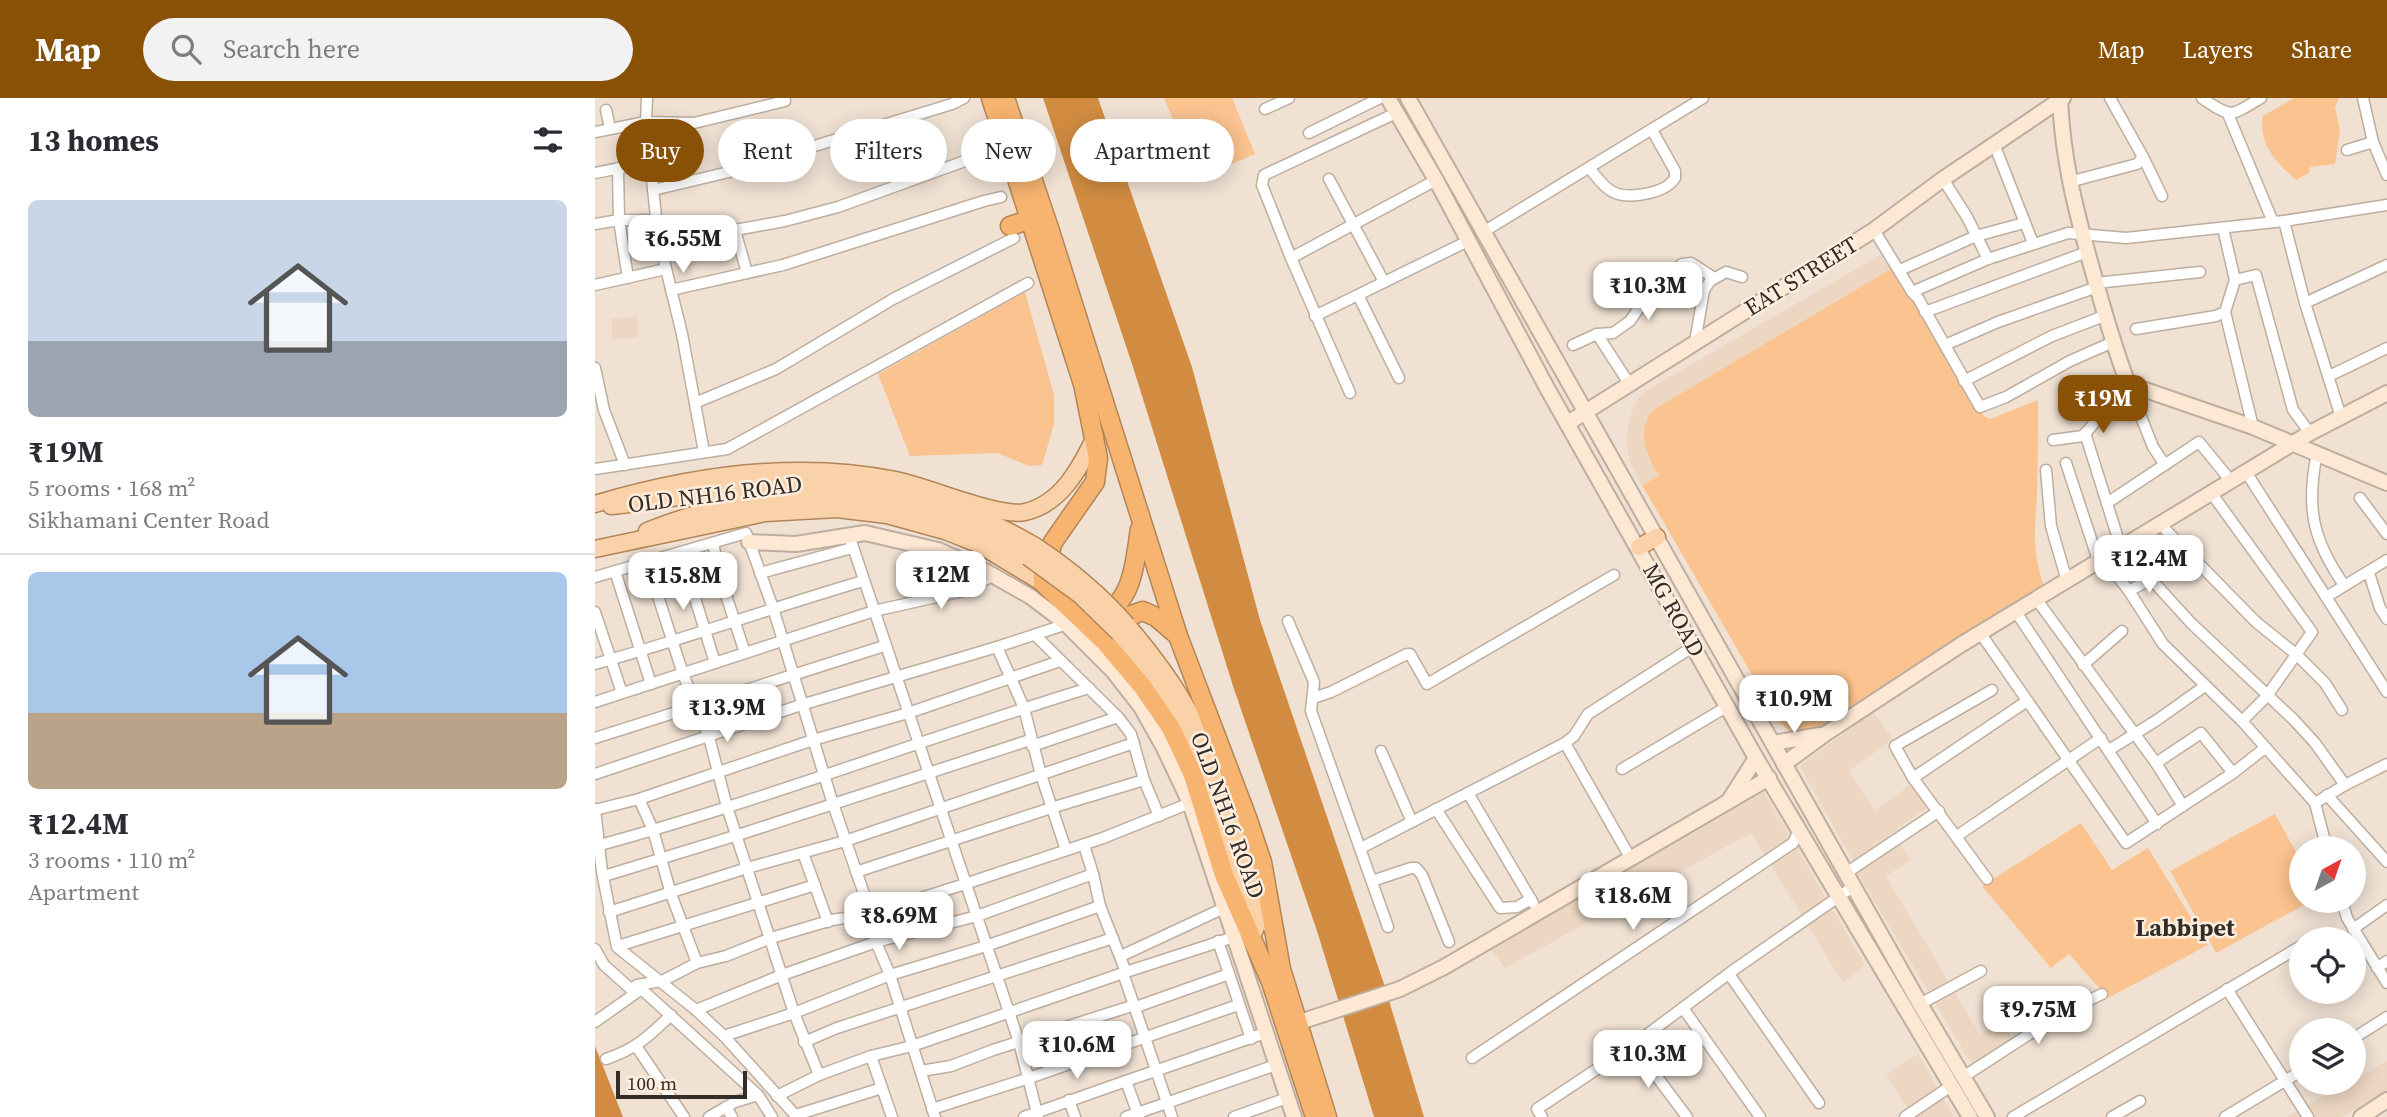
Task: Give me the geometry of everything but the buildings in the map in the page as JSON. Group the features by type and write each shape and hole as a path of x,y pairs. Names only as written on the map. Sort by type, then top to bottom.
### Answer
{"highway":[{"path":"991,98 1083,384 1098,458 1095,482 1053,542 1043,573 1044,583 1074,621 1117,633 1142,686 1171,728 1193,775 1224,874 1276,976 1315,1117"},
{"path":"1005,98 1178,636 1262,862 1276,976"},
{"path":"1012,232 1031,219"},
{"path":"1098,458 1119,455"},
{"path":"1074,621 1094,619 1107,613 1124,597 1133,570 1141,525"},
{"path":"1117,633 1111,632 1126,617 1143,611 1156,617 1178,636"},
{"path":"1291,1025 1327,1117"}],"main road":[{"path":"595,506 661,486 710,478 767,471 814,471 896,480 999,512 1022,513 1039,508 1066,486 1080,467 1095,437"},
{"name":"OLD NH16 ROAD","path":"595,506 770,484 849,484 925,499 973,515 1010,531 1032,552"},
{"name":"OLD NH16 ROAD","path":"615,544 720,506 806,494 872,500 916,509 1032,552 1080,577 1107,602 1117,633 1156,659 1175,687 1204,741 1225,793 1276,976"},
{"path":"595,549 765,513 837,509 887,515 945,531 978,544 1044,583"},
{"path":"1639,547 1657,537"}],"street":[{"path":"646,119 647,98"},
{"path":"653,190 729,173 964,98"},
{"path":"1265,109 1289,98"},
{"path":"1310,133 1380,98"},
{"name":"MG ROAD","path":"1388,98 1756,758 1957,1082 1987,1117"},
{"name":"MG ROAD","path":"1408,98 1920,1004 1957,1082 1970,1117"},
{"path":"1483,232 1703,98"},
{"path":"2077,98 2064,99 2062,145 2069,182 2103,316 2153,447 2165,465"},
{"path":"2111,98 2162,196"},
{"path":"2202,98 2228,114 2279,222 2341,417"},
{"path":"2228,114 2235,113 2261,98"},
{"path":"2363,98 2373,142 2387,175"},
{"path":"704,120 787,99"},
{"name":"EAT STREET","path":"1568,423 1874,230 1943,179 2064,99"},
{"path":"606,110 610,128"},
{"path":"1350,393 1315,317 1262,185 1264,175 1397,113"},
{"path":"595,132 616,127"},
{"path":"1589,168 1608,189 1622,195 1658,192 1666,188 1675,178 1675,171 1652,130"},
{"path":"2347,150 2373,142"},
{"path":"1994,144 2033,243"},
{"path":"2069,182 2137,164 2143,158"},
{"path":"662,251 735,230 785,221 838,207 961,162"},
{"path":"595,173 616,168"},
{"path":"1329,179 1384,282"},
{"path":"1943,179 1967,217 1988,259"},
{"path":"1291,258 1436,180"},
{"path":"618,182 619,220 628,278"},
{"path":"652,182 656,220 683,334 704,452"},
{"path":"671,289 783,265 1001,197"},
{"path":"1912,292 1988,259 2068,233 2126,238 2279,222 2387,205"},
{"path":"595,223 656,220"},
{"path":"1900,270 1976,236 2024,223"},
{"path":"2224,228 2235,280 2225,312 2253,427"},
{"path":"735,230 747,273"},
{"path":"1874,230 1945,345 1977,404 1984,407 2070,361 2113,342"},
{"path":"695,403 776,369 1012,232"},
{"path":"1315,317 1468,241"},
{"path":"1925,312 2087,252"},
{"path":"1573,345 1597,334 1613,333 1630,321 1657,282 1682,264 1691,263 1714,278"},
{"path":"2305,303 2387,265"},
{"path":"595,285 666,269"},
{"path":"1695,342 1703,290 1707,284 1726,272 1742,277"},
{"path":"1945,345 2096,285 2200,272"},
{"path":"2235,280 2256,275 2293,410 2310,433"},
{"path":"595,469 726,449 1028,283"},
{"path":"1357,295 1399,378"},
{"path":"2136,328 2216,316 2225,312"},
{"path":"1964,381 2052,336 2103,316"},
{"path":"1597,334 1630,385"},
{"path":"2329,376 2387,348"},
{"path":"595,368 604,410 625,465"},
{"path":"2128,384 2253,427 2387,482"},
{"path":"2053,440 2083,436 2128,384"},
{"path":"1784,764 1915,674 2103,558 2310,433 2387,393"},
{"path":"2085,433 2121,548"},
{"path":"2107,503 2199,442 2231,481"},
{"path":"2318,453 2311,484 2314,520 2322,551 2344,585"},
{"path":"2066,463 2097,557 2103,558 2129,591 2163,644 2242,721 2315,803 2324,836"},
{"path":"2046,470 2052,526 2067,581"},
{"path":"2246,472 2387,692"},
{"path":"2212,494 2312,632 2267,696 2242,721"},
{"path":"2360,498 2387,534"},
{"path":"2160,524 2256,622 2297,654 2325,683 2342,710"},
{"path":"595,577 746,533 933,1113 1238,1005"},
{"path":"760,573 850,541 865,533 955,552 1074,621 1141,707 1190,803 1294,1117"},
{"path":"749,542 796,544 850,541"},
{"path":"850,541 1019,1042 1038,1115"},
{"path":"713,544 745,653"},
{"path":"681,553 715,663"},
{"path":"2326,597 2387,561"},
{"path":"647,562 683,674 709,737 727,807 794,1013 819,1075"},
{"path":"614,571 651,684"},
{"path":"2369,573 2380,608 2387,619"},
{"path":"595,702 874,611 963,591 994,575"},
{"path":"1313,698 1331,692 1407,654 1410,654 1427,684 1614,575"},
{"path":"2129,591 2151,579 2191,623 2315,743 2345,785"},
{"path":"595,664 641,652 863,581"},
{"path":"2037,600 2156,763 2183,806"},
{"path":"595,612 622,693"},
{"path":"2016,612 2157,824"},
{"path":"595,774 801,705 997,647 1074,621"},
{"path":"1288,621 1314,682 1311,711 1388,927"},
{"path":"2083,665 2122,631"},
{"path":"1981,634 2126,843 2233,773 2265,748"},
{"path":"1035,635 1118,717 1131,734 1159,816"},
{"path":"595,738 884,646"},
{"path":"1361,848 1565,743 1574,736 1588,714 1694,646"},
{"path":"997,647 1024,708 1031,743 1066,850"},
{"path":"882,1088 797,1116 724,1036 618,946 609,912 595,809 639,799 1060,661"},
{"path":"2109,750 2205,686"},
{"path":"600,845 826,777 919,743 1089,688"},
{"path":"1987,879 1913,778 1895,746 1992,690"},
{"path":"1913,778 2027,701"},
{"path":"1622,769 1728,706"},
{"path":"604,876 1118,717"},
{"path":"2156,763 2201,733 2233,773"},
{"path":"1773,743 1825,734"},
{"path":"1957,836 2101,738"},
{"path":"609,912 747,868 845,841 1133,743"},
{"path":"1565,743 1631,859"},
{"path":"1381,751 1412,822"},
{"path":"1727,803 1756,758"},
{"path":"2315,803 2387,764"},
{"path":"1024,1117 1038,1115 1069,1100 1400,989 1444,967 1769,778"},
{"path":"856,872 1145,780"},
{"path":"1468,793 1538,912"},
{"path":"2327,795 2385,854"},
{"path":"639,799 653,831 671,894 697,963"},
{"path":"595,949 604,965 632,990 662,981 697,963 726,956 771,939 828,922 871,914 1083,845 1190,803"},
{"path":"1436,809 1500,908 1517,906 1531,899"},
{"path":"1846,873 1939,811"},
{"path":"1472,1058 1793,843 1799,830"},
{"path":"1083,845 1100,906 1121,956 1172,1117"},
{"path":"803,853 828,922"},
{"path":"1372,881 1411,868 1416,869 1422,875 1449,942"},
{"path":"696,1010 782,975 876,942 977,916 1093,874"},
{"path":"618,946 815,885"},
{"path":"1538,1115 1537,1110 1633,1045 1854,886"},
{"path":"2356,927 2387,905"},
{"path":"724,1036 794,1013 890,975 986,946 1100,906"},
{"path":"1121,956 1224,908"},
{"path":"709,1117 726,1107 777,1096 819,1075 871,1056 912,1046 1234,937"},
{"path":"804,1042 995,975 1113,938"},
{"path":"1218,941 1251,1039"},
{"path":"2366,950 2387,983"},
{"path":"2013,1117 2289,953"},
{"path":"2377,968 2387,961"},
{"path":"1920,1004 1981,971"},
{"path":"921,1071 951,1066 1229,974"},
{"path":"1729,974 1819,1103"},
{"path":"639,987 760,1098 772,1117"},
{"path":"595,1022 639,987"},
{"path":"2227,989 2308,1117"},
{"path":"651,998 671,991"},
{"path":"1905,1117 2062,1013 2102,994"},
{"path":"1683,1008 1760,1117"},
{"path":"606,1059 636,1046 671,1015"},
{"path":"2366,1030 2387,1017"},
{"path":"1633,1045 1687,1117"},
{"path":"636,1046 684,1117"},
{"path":"871,1056 892,1117"},
{"path":"1126,1117 1276,1065"},
{"path":"2225,1117 2289,1078"},
{"path":"1126,1081 1138,1114"},
{"path":"1234,1117 1287,1098"},
{"path":"1069,1100 1075,1117"},
{"path":"2361,1117 2387,1100"},
{"path":"2112,1117 2140,1101"},
{"path":"726,1107 732,1117"}],"shaded area":[{"path":"1043,98 1098,98 1105,119 1070,119 1070,179 1056,137 1056,119 1050,119"},
{"path":"1164,98 1232,98 1255,154 1234,163 1234,119 1173,119"},
{"path":"2294,98 2339,98 2335,107 2340,130 2335,164 2310,167 2309,173 2296,180 2270,152 2262,126 2263,116"},
{"path":"1071,182 1127,182 1192,367 1260,620 1384,984 1424,1117 1374,1117 1317,931 1233,686 1133,367"},
{"path":"1887,251 1896,266 1653,410 1646,453 1659,476 1642,485 1630,463 1626,440 1632,410 1644,392"},
{"path":"1896,266 1984,416 1990,419 2038,400 2035,541 2045,589 1816,729 1794,734 1780,723 1642,485 1659,476 1647,452 1645,427 1653,410"},
{"path":"1025,292 1054,395 1054,424 1042,465 1029,466 997,453 910,456 878,374"},
{"path":"637,317 638,337 612,340 612,319"},
{"path":"1873,712 1893,739 1849,771 1875,811 1913,783 1930,806 1853,861 1801,765"},
{"path":"1764,792 1865,965 1843,983 1751,833 1505,968 1491,950"},
{"path":"2275,814 2289,839 2289,913 2216,953 2170,871"},
{"path":"2081,823 2112,870 2148,848 2208,945 2108,998 2069,954 2051,968 1982,886"},
{"path":"1898,842 1911,860 1886,876 1980,1035 2002,1022 2013,1039 1973,1066 1855,869"},
{"path":"595,1046 623,1117 595,1117"},
{"path":"1918,1054 1954,1117 1913,1117 1886,1074"},
{"path":"2387,1061 2387,1091 2342,1117 2286,1117 2325,1095 2366,1095 2366,1073"}],"district":[{"name":"Labbipet","path":"2185,928"}]}
